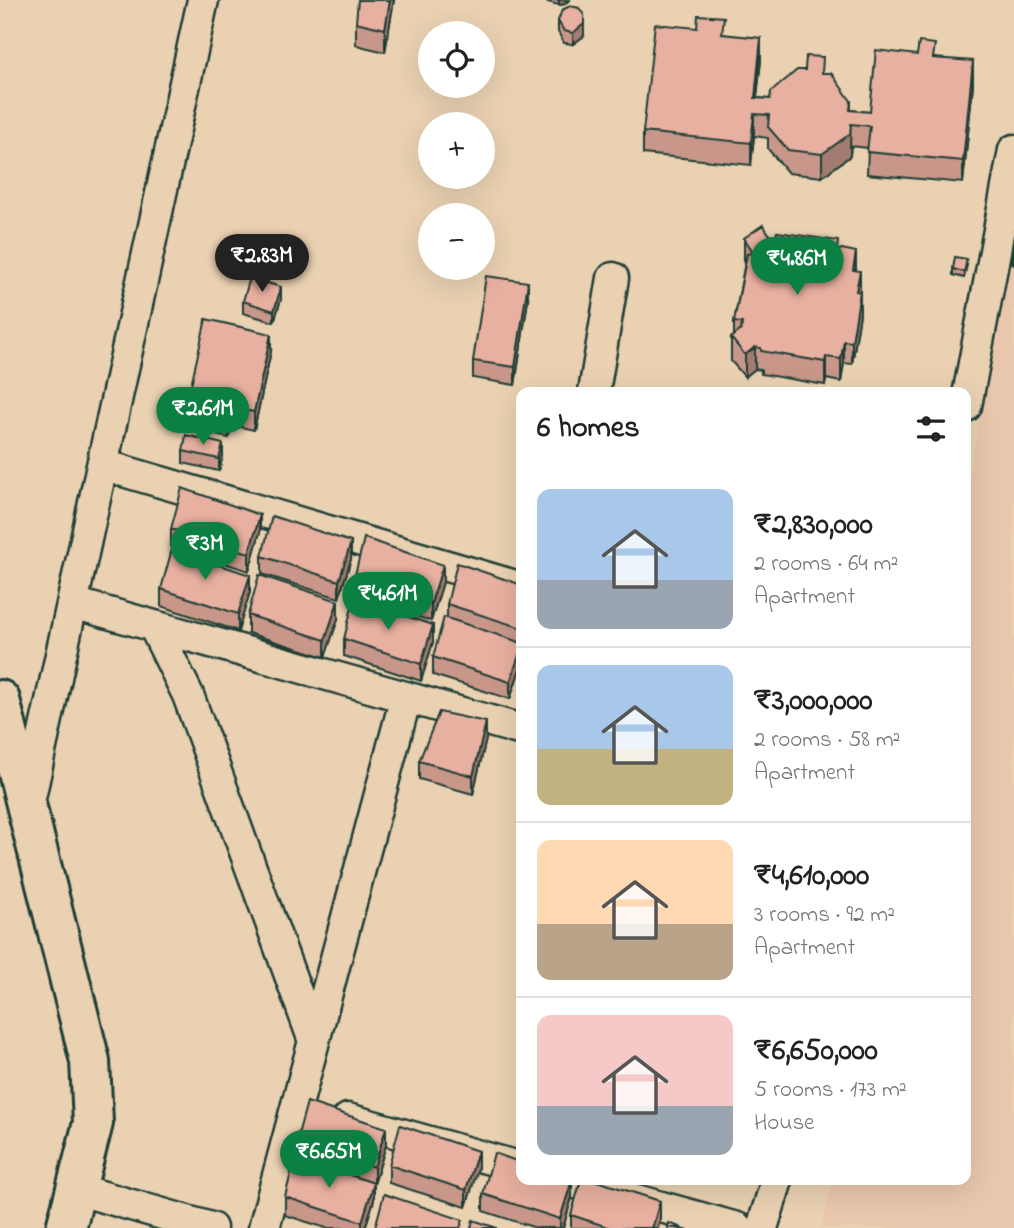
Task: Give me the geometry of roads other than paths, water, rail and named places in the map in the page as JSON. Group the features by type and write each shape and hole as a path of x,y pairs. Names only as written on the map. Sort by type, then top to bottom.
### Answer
{"main road":[{"path":"0,700 90,1061 93,1124 66,1228"}],"street":[{"path":"27,807 202,0"},
{"path":"970,387 1014,150"},
{"path":"595,387 613,278"},
{"path":"103,465 516,587"},
{"path":"73,603 516,728"},
{"path":"154,626 188,695 314,1041"},
{"path":"264,1228 406,697"},
{"path":"297,1105 516,1166"},
{"path":"582,1185 737,1228"},
{"path":"762,1228 775,1185"},
{"path":"76,1189 211,1228"}]}
